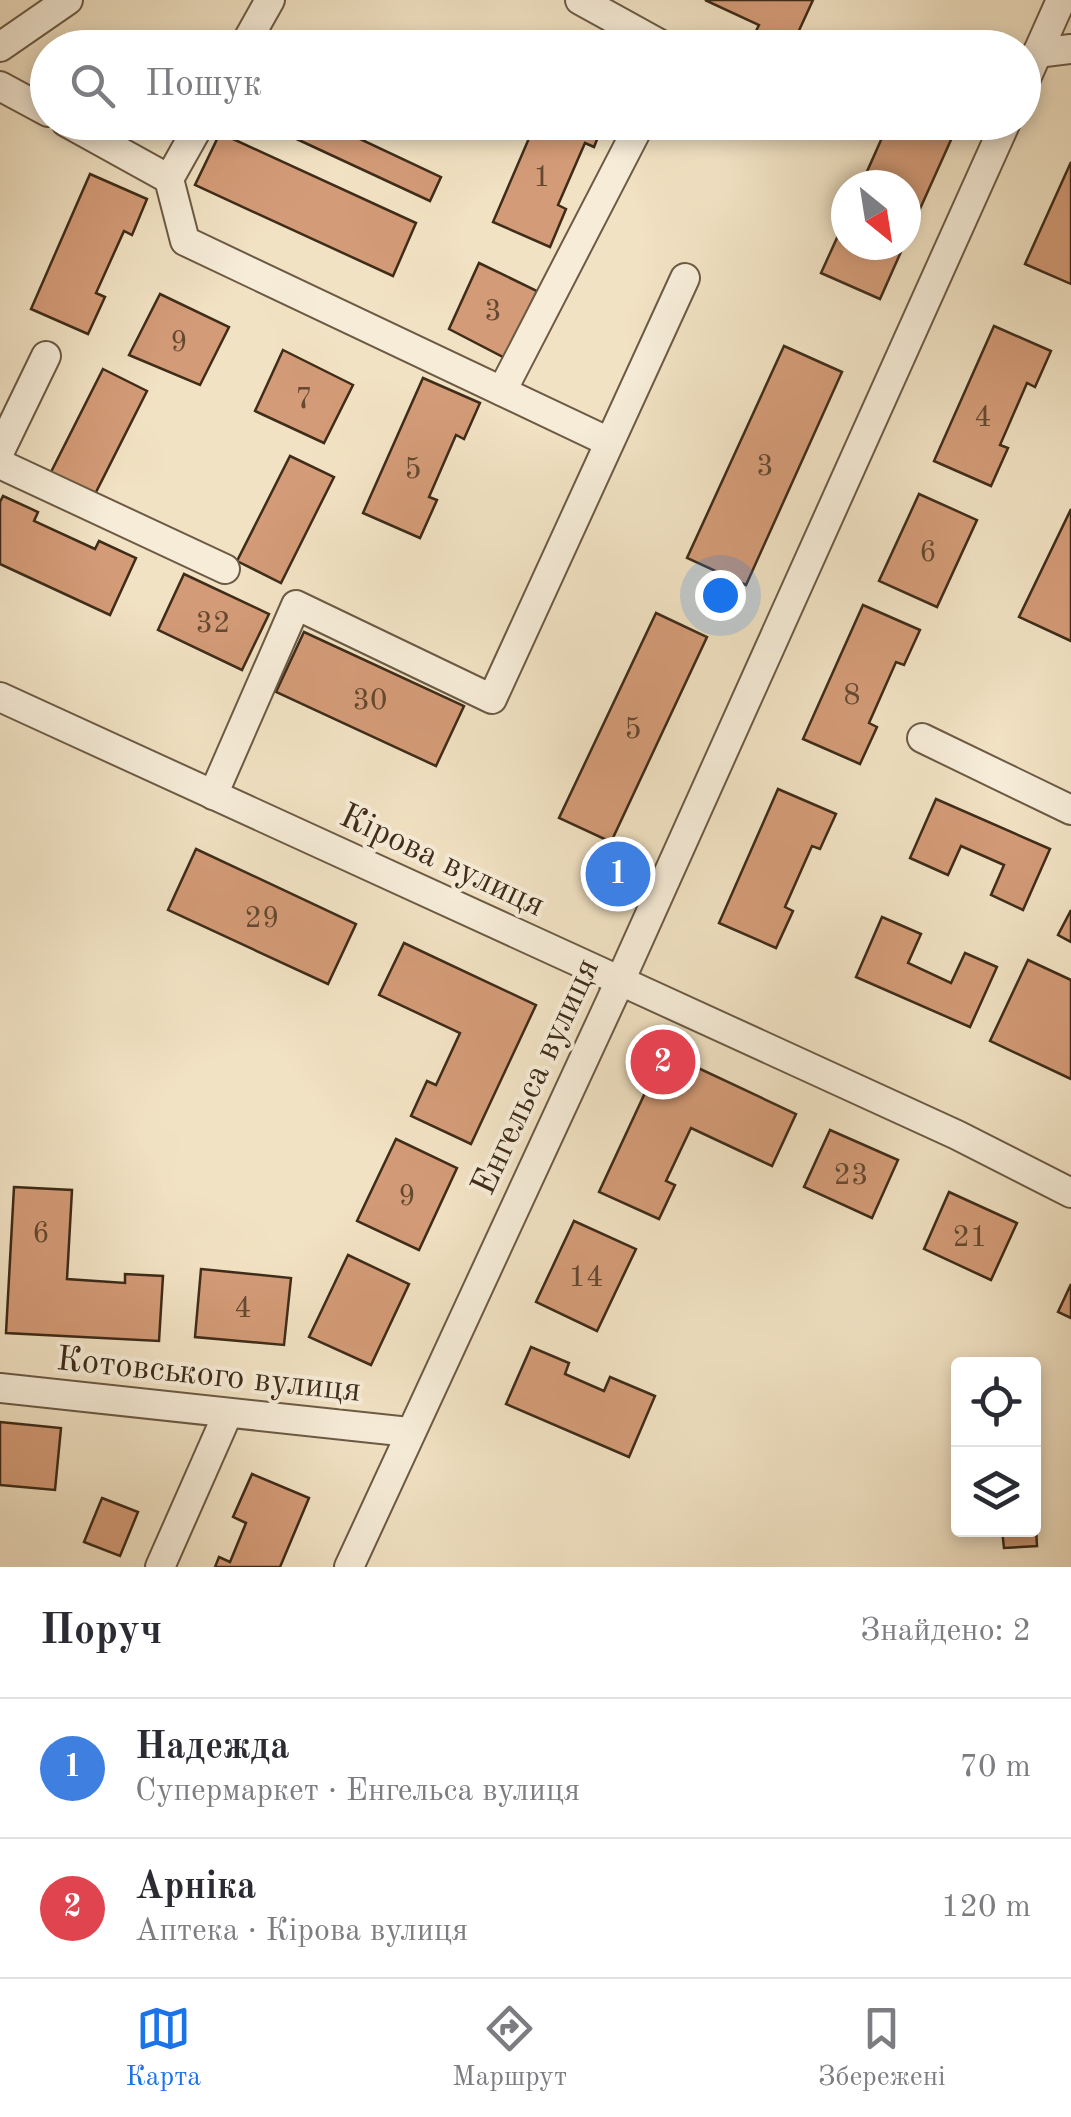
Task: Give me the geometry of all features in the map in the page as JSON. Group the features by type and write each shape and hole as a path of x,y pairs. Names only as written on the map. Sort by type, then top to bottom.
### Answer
{"street":[{"path":"0,46 68,0"},
{"path":"253,30 270,0"},
{"path":"580,0 635,30"},
{"path":"1041,45 1062,0"},
{"path":"1041,53 1071,49"},
{"path":"0,86 30,102"},
{"path":"99,140 169,179"},
{"path":"191,140 169,179 184,241 610,442"},
{"path":"502,391 632,140"},
{"name":"Енгельса вулиця","path":"349,1567 620,981 998,140"},
{"path":"213,795 296,605 492,699 685,278"},
{"path":"0,451 46,356"},
{"path":"0,464 225,569"},
{"name":"Кірова вулиця","path":"0,698 956,1135 1071,1192"},
{"path":"922,738 1071,810"},
{"name":"Котовського вулиця","path":"0,1388 409,1432"},
{"path":"160,1567 228,1413"}],"building":[{"path":"705,0 813,0 799,30 756,30 759,25"},
{"path":"217,140 235,140 416,223 393,276 195,185"},
{"path":"299,140 362,140 441,177 430,201"},
{"path":"528,140 597,140 594,147 585,143 558,205 566,209 550,247 493,222"},
{"path":"881,140 951,140 921,207 921,170 868,170"},
{"path":"1071,162 1071,284 1025,264"},
{"path":"90,174 147,199 132,235 124,231 96,293 105,297 88,334 31,309"},
{"path":"831,251 831,260 897,260 880,299 821,273"},
{"path":"479,263 537,291 505,358 449,329"},
{"path":"160,294 229,327 200,385 129,355"},
{"path":"994,326 1051,351 1035,387 1027,383 1000,445 1008,448 991,486 934,461"},
{"path":"784,346 842,372 746,585 687,558"},
{"path":"283,350 353,385 324,443 255,411"},
{"path":"103,369 147,391 94,496 50,474"},
{"path":"423,378 480,403 464,439 456,435 429,497 437,500 420,538 363,513"},
{"path":"290,456 334,477 281,583 237,561"},
{"path":"919,494 977,520 937,607 879,581"},
{"path":"3,496 38,512 34,521 95,549 99,541 136,558 110,615 0,564"},
{"path":"1071,509 1071,641 1019,617"},
{"path":"184,574 269,614 242,670 158,630"},
{"path":"863,605 920,630 904,665 896,662 869,723 877,727 860,764 803,739"},
{"path":"656,613 707,637 611,842 559,818"},
{"path":"304,632 464,706 436,766 276,692"},
{"path":"778,789 836,814 820,849 812,846 785,907 793,911 776,948 719,923"},
{"path":"936,799 1050,849 1023,910 991,895 1004,865 961,846 948,875 910,858"},
{"path":"611,842 649,860 630,899 592,881"},
{"path":"196,849 356,924 328,984 168,910"},
{"path":"1071,910 1071,942 1058,935"},
{"path":"882,917 921,934 908,963 951,983 965,953 997,967 970,1027 856,977"},
{"path":"404,943 536,1005 471,1144 411,1116 427,1081 436,1085 460,1033 379,995"},
{"path":"1028,960 1071,980 1071,1079 990,1041"},
{"path":"664,1052 796,1114 772,1166 691,1128 666,1181 675,1185 659,1219 599,1192"},
{"path":"830,1130 898,1160 872,1218 804,1187"},
{"path":"396,1139 457,1168 419,1250 357,1221"},
{"path":"14,1187 72,1190 67,1279 125,1283 125,1274 163,1276 159,1341 6,1333"},
{"path":"949,1192 1017,1223 991,1280 924,1249"},
{"path":"574,1221 636,1249 597,1331 536,1302"},
{"path":"348,1255 409,1284 371,1365 309,1337"},
{"path":"201,1269 291,1278 284,1345 195,1337"},
{"path":"1071,1284 1071,1318 1058,1312"},
{"path":"531,1347 569,1363 565,1374 604,1391 610,1377 655,1396 629,1457 506,1404"},
{"path":"0,1422 61,1428 55,1490 0,1485"},
{"path":"252,1474 309,1498 280,1567 215,1567 219,1557 230,1562 246,1523 233,1517"},
{"path":"102,1498 138,1512 120,1556 84,1542"},
{"path":"1003,1537 1037,1537 1037,1546 1004,1548"}],"place":[{"name":"Надежда","path":"618,874"},
{"name":"Арніка","path":"663,1062"}]}
